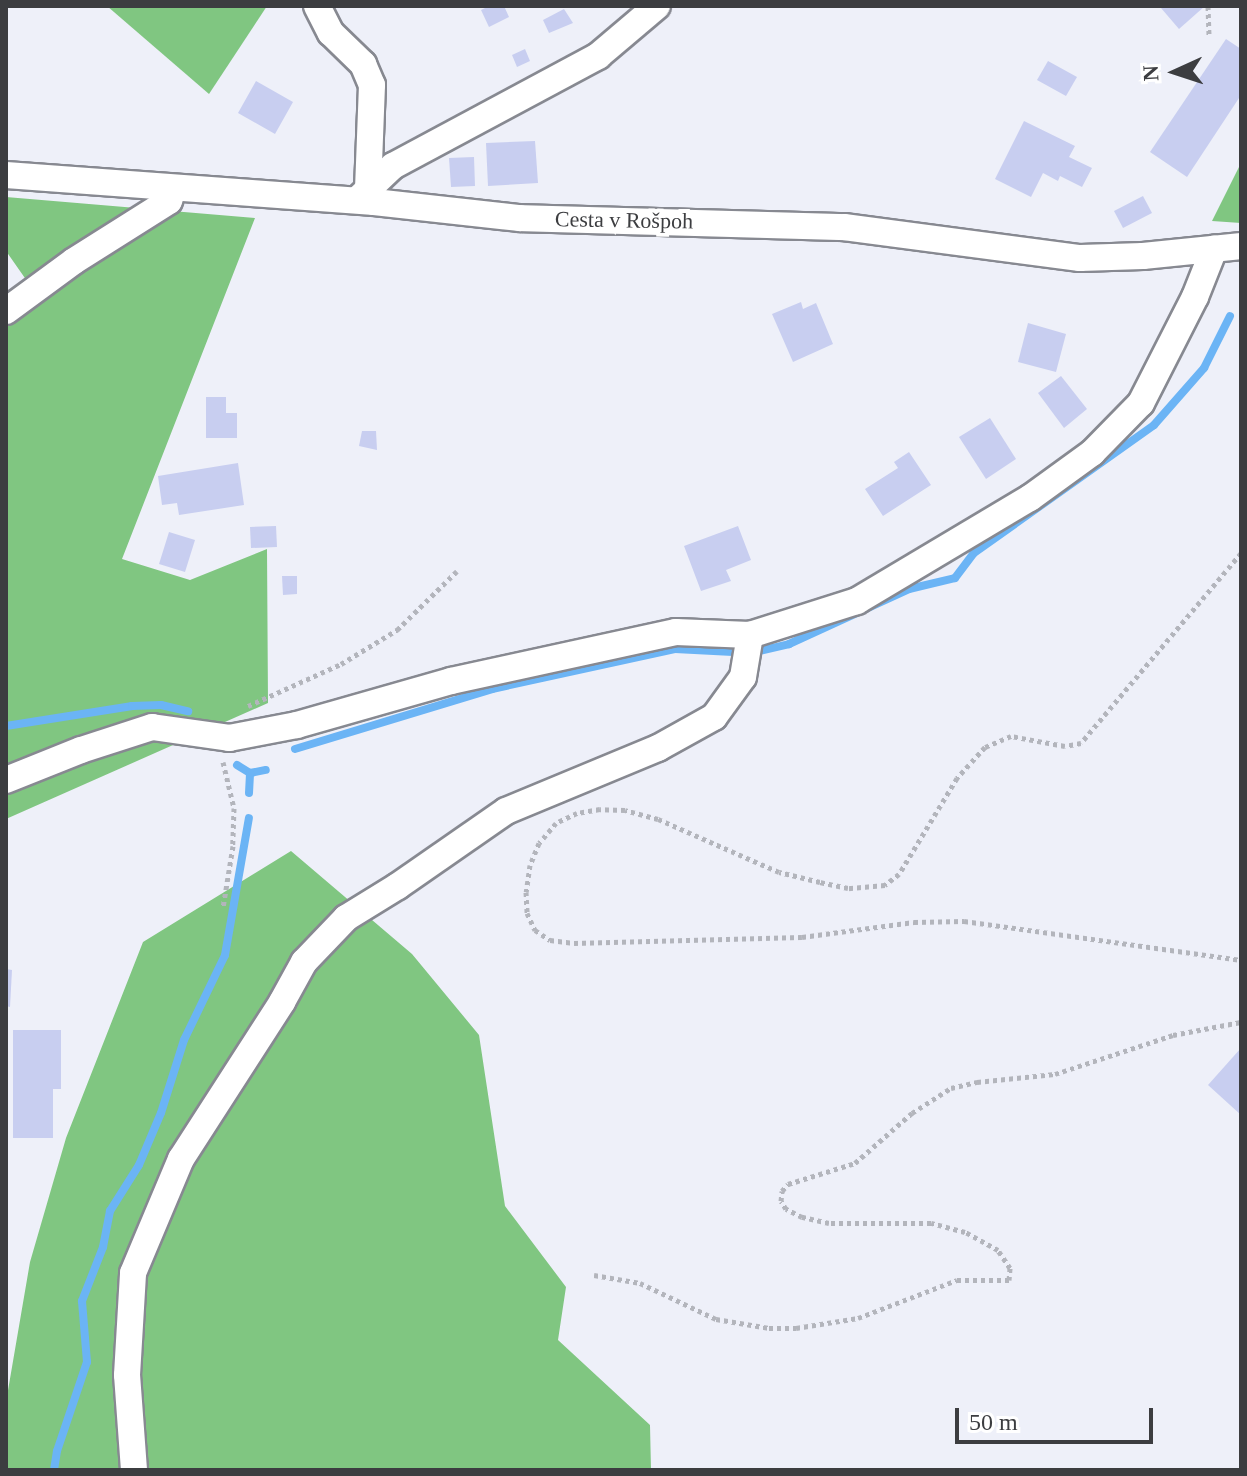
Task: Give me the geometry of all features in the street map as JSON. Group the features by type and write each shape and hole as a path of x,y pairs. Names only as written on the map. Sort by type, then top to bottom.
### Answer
{"street":[{"path":"317,6 331,33 363,64 372,85 363,195"},
{"path":"363,195 393,166 598,56 657,6"},
{"name":"Cesta v Rošpoh","path":"6,175 173,189 363,195 520,218 844,227 1080,258 1241,246"},
{"path":"6,311 74,261 169,201 173,189"},
{"path":"6,780 81,750 152,727 218,738 297,725 451,681 676,632 750,635 785,627 870,595 1030,498 1092,453 1141,403 1195,297 1214,249"},
{"path":"134,1470 127,1375 133,1273 181,1159 282,1002 304,962 346,918 506,811 658,748 714,717 743,677 750,635"}],"path":[{"path":"1208,6 1209,35"},
{"path":"1241,553 1081,743 1065,746 1011,736 985,747 957,778 899,874 885,885 848,888 779,872 658,819 625,810 600,809 577,813 556,823 539,843 530,865 526,892 527,913 535,930 550,940 574,943 802,937 914,922 964,921 1241,960"},
{"path":"245,707 341,664 397,630 457,571"},
{"path":"218,738 234,808 233,846 223,908"},
{"path":"594,1275 640,1283 716,1319 769,1328 796,1328 858,1318 957,1280 1009,1280 1010,1268 998,1250 965,1232 931,1223 829,1223 802,1217 786,1209 781,1201 782,1191 788,1184 855,1163 912,1113 951,1088 977,1082 1055,1074 1173,1035 1241,1022"}],"green space":[{"path":"107,6 267,6 209,94"},
{"path":"1241,163 1241,223 1212,221"},
{"path":"6,197 255,218 122,559 190,580 267,549 268,703 6,819 6,315 34,291 6,251"},
{"path":"291,851 412,954 479,1035 505,1206 566,1287 558,1340 650,1425 651,1470 6,1470 6,1402 30,1262 66,1138 143,942"}],"building":[{"path":"489,6 504,6 509,17 489,27 481,10"},
{"path":"1205,6 1179,29 1161,8"},
{"path":"564,9 573,23 549,33 543,20"},
{"path":"1226,39 1241,49 1241,95 1187,177 1150,152"},
{"path":"525,49 530,61 517,67 512,55"},
{"path":"1048,61 1077,77 1066,96 1037,80"},
{"path":"256,81 293,102 275,134 238,113"},
{"path":"1024,121 1075,146 1069,157 1092,168 1082,187 1060,176 1058,181 1043,173 1031,197 995,179"},
{"path":"535,141 538,183 488,186 486,143"},
{"path":"474,157 475,186 451,187 449,158"},
{"path":"1143,196 1152,213 1123,228 1114,211"},
{"path":"801,302 803,309 816,303 833,344 793,362 772,314"},
{"path":"1028,323 1066,334 1056,372 1018,362"},
{"path":"1061,376 1087,409 1064,428 1038,393"},
{"path":"206,397 226,397 226,413 237,413 237,438 206,438"},
{"path":"990,418 1016,459 986,479 959,437"},
{"path":"362,431 376,431 377,450 359,446"},
{"path":"909,452 931,485 883,516 865,489 898,468 894,462"},
{"path":"238,463 244,505 179,515 177,503 162,505 158,476"},
{"path":"276,526 277,547 251,548 250,527"},
{"path":"738,526 751,560 726,570 731,581 701,591 684,546"},
{"path":"169,532 195,540 185,572 159,564"},
{"path":"282,576 297,576 297,594 283,595"},
{"path":"6,969 12,970 10,1007 6,1006"},
{"path":"13,1030 61,1030 61,1089 53,1089 53,1138 13,1138"},
{"path":"1241,1048 1241,1115 1208,1085"}],"waterway":[{"path":"759,651 789,644 909,589 955,578 974,553 1154,425 1204,368 1230,316"},
{"path":"295,749 492,689 675,649 733,652"},
{"path":"6,726 132,706 161,705 188,711"},
{"path":"237,765 250,773 266,770"},
{"path":"249,793 250,773"},
{"path":"54,1470 57,1451 87,1362 82,1301 103,1247 110,1211 139,1165 161,1113 184,1040 225,955 249,818"}]}
